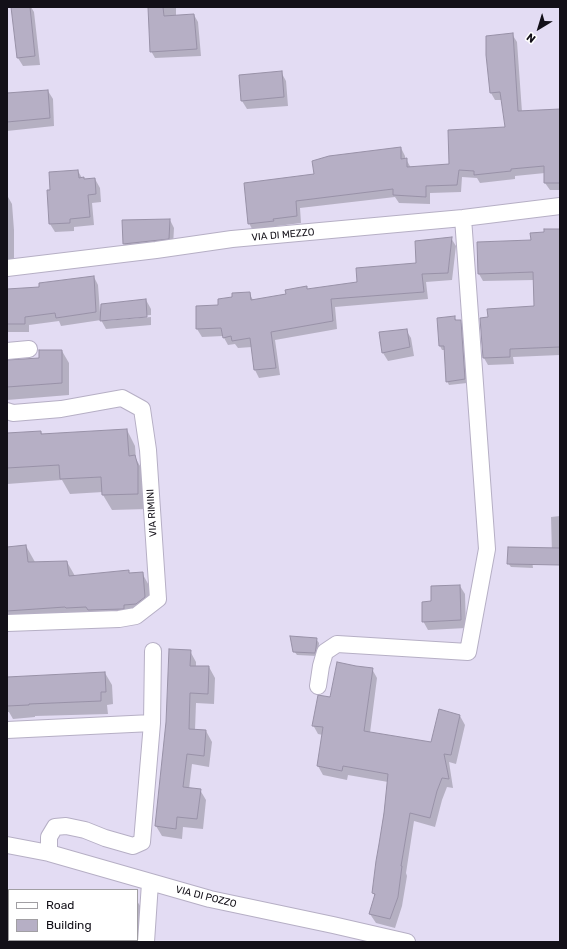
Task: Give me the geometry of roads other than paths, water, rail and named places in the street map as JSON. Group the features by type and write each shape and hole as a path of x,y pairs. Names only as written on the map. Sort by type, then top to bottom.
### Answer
{"street":[{"name":"VIA DI MEZZO","path":"7,268 232,239 463,218 560,206"},
{"path":"318,686 321,666 326,652 337,644 468,652 487,549 463,218"},
{"path":"7,351 29,349"},
{"name":"VIA RIMINI","path":"7,411 13,413 61,409 122,398 142,409 148,450 158,599 136,616 120,619 7,623"},
{"path":"50,853 49,837 55,827 66,826 86,830 105,838 133,846 142,842 152,723 153,651"},
{"path":"7,730 152,723"},
{"name":"VIA DI POZZO","path":"7,845 50,853 150,883 210,899 407,942"},
{"path":"146,942 150,883"}]}
